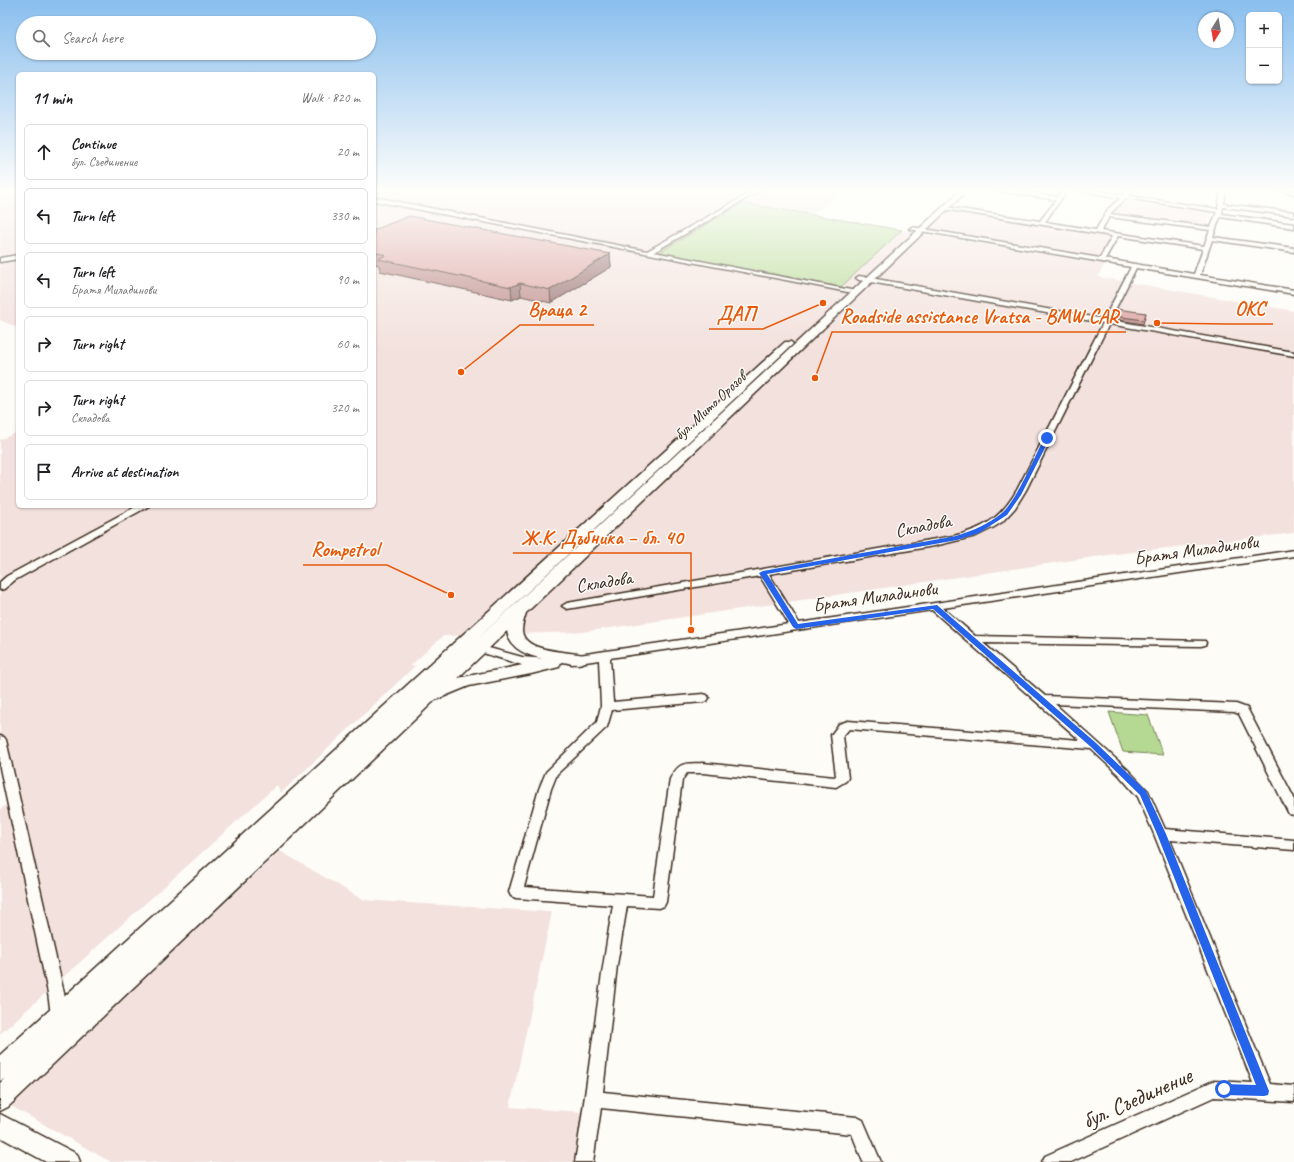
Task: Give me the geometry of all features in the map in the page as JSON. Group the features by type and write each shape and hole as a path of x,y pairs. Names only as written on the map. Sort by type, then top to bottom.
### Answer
{"main road":[{"name":"бул. Мито Орозов","path":"470,645 521,608 851,292 859,278 897,243"},
{"name":"бул. Мито Орозов","path":"470,645 851,292 870,280 909,243"},
{"path":"521,608 515,626 515,634 517,640 523,646 542,654 578,659"},
{"path":"0,1099 424,699 470,645"},
{"path":"0,1070 470,645"},
{"path":"424,699 465,681 531,669 554,663"}],"street":[{"path":"604,243 851,292"},
{"path":"649,252 665,243"},
{"path":"998,243 1294,292"},
{"path":"1102,260 1111,243"},
{"path":"1176,243 1207,248"},
{"path":"1196,276 1208,243"},
{"path":"1247,243 1294,250"},
{"path":"0,260 16,257"},
{"name":"Складова","path":"567,606 957,538 977,531 1000,518 1005,514 1018,495 1078,381 1134,266"},
{"path":"859,278 1294,354"},
{"path":"0,587 10,578 140,508"},
{"name":"Братя Миладинови","path":"470,645 522,661 554,663 934,606 1292,556"},
{"path":"763,573 796,627"},
{"path":"934,606 1094,745 1143,794 1162,834 1264,1091"},
{"path":"973,639 1201,643"},
{"path":"604,655 607,706 603,724 552,772 545,789 516,892 659,902 676,779 683,769 703,768 836,782 842,778 838,735 843,727 848,725 1094,745"},
{"path":"607,706 703,698"},
{"path":"1043,700 1236,708 1243,711 1294,810"},
{"path":"0,740 56,993 59,1016"},
{"path":"1162,834 1294,845"},
{"path":"584,1162 594,1099 610,965 621,900"},
{"name":"бул. Съединение","path":"1050,1162 1213,1089 1294,1094"},
{"path":"594,1099 857,1126 872,1162"},
{"path":"0,1124 69,1162"}],"shaded area":[{"path":"0,243 16,243 16,327 0,320"},
{"path":"376,243 980,243 1105,264 1098,277 1294,311 1294,533 1108,555 582,632 443,636 410,666 415,666 281,793 277,785 0,1034 0,810 6,805 0,773 0,440 16,433 16,508 376,508"},
{"path":"1009,243 1111,243 1102,258"},
{"path":"280,851 363,900 552,912 510,1107 582,1112 574,1162 111,1162 11,1106"}],"green space":[{"path":"675,243 888,243 841,287 658,253"},
{"path":"1109,712 1148,715 1163,755 1123,752"}],"building":[{"path":"376,243 553,243 610,254 550,290 520,283 511,287 378,259 386,255 376,252"},
{"path":"1117,309 1146,313 1144,320 1114,316"}],"place":[{"name":"ДАП","path":"823,303"},
{"name":"OKC","path":"1157,323"},
{"name":"Враца 2","path":"461,372"},
{"name":"Roadside assistance Vratsa - BMW CAR","path":"815,378"},
{"name":"Rompetrol","path":"451,595"},
{"name":"Ж.К. Дъбника – бл. 40","path":"691,630"}],"route":[{"path":"1047,438 1018,495 1005,514 977,531 957,538 763,573 796,627 934,606 1094,745 1123,772 1143,794 1162,834 1264,1091 1224,1089"}]}
